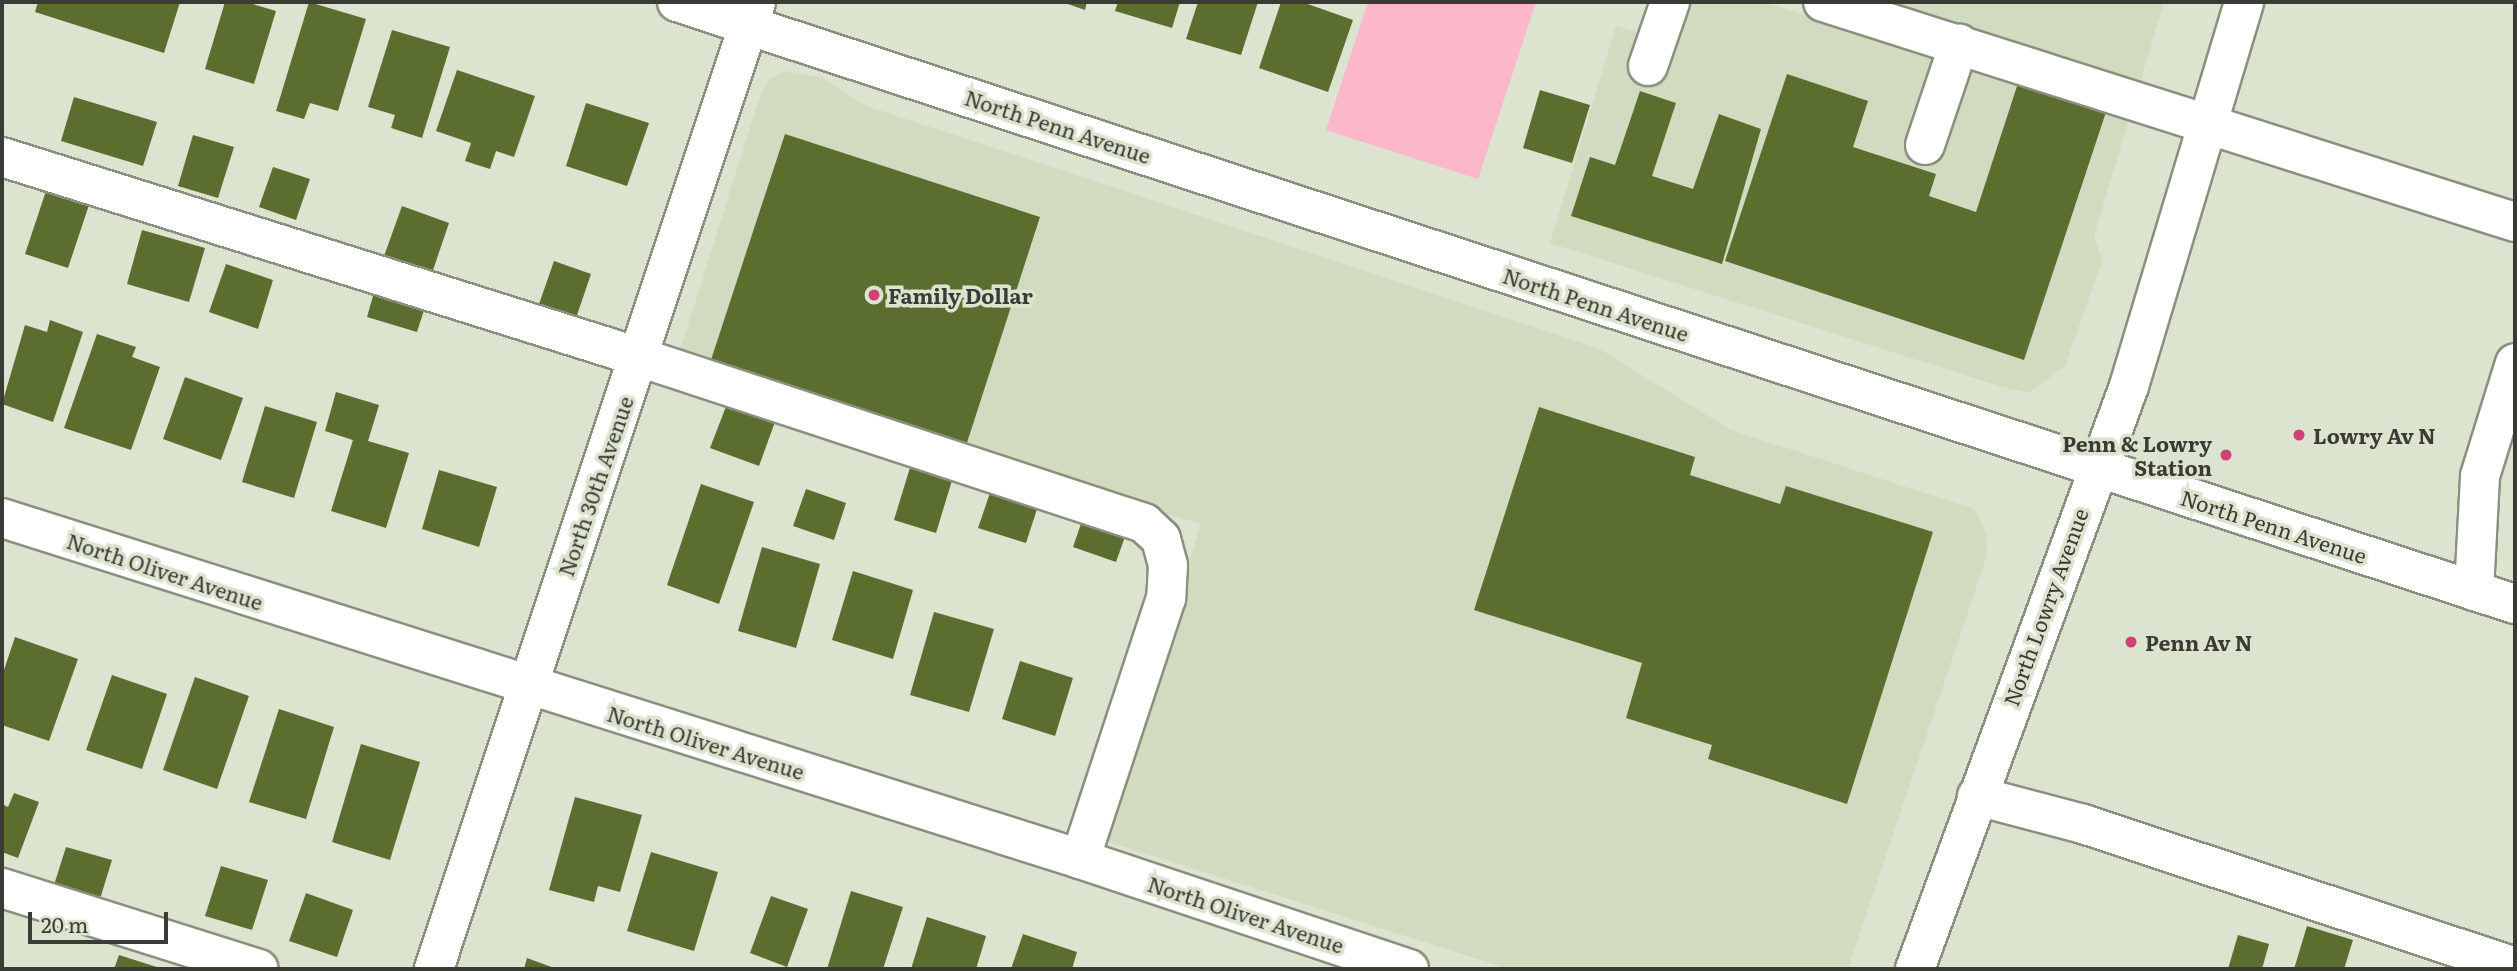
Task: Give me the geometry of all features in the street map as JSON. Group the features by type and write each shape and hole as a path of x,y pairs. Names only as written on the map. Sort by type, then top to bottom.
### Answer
{"main road":[{"name":"North Penn Avenue","path":"677,2 752,13 2095,469 2515,604"},
{"path":"1648,66 1670,2"},
{"path":"1823,2 2515,222"},
{"name":"North Lowry Avenue","path":"1915,969 2095,469 2129,386 2210,124 2244,2"},
{"name":"North 30th Avenue","path":"433,969 752,13"},
{"path":"1925,145 1959,44"},
{"path":"2,158 639,357 1144,523 1161,539 1168,565 1166,598 1080,859"},
{"path":"2474,591 2480,475 2515,363"},
{"name":"North Oliver Avenue","path":"2,518 527,687 1080,859 1409,969"},
{"path":"1977,796 2083,824 2515,967"},
{"path":"2,888 259,969"}],"shaded area":[{"path":"1368,2 1536,2 1478,179 1326,130"},
{"path":"1649,2 1763,2 1887,41 1899,2 2164,2 2094,236 2102,261 2065,366 2028,393 1550,243 1616,26 1639,33"},
{"path":"786,71 821,77 864,105 1598,348 1731,430 1974,509 1986,533 1987,555 1848,969 1509,969 1103,840 1201,524 675,367 758,102 769,79"}],"building":[{"path":"38,2 180,2 164,53 35,12"},
{"path":"225,2 246,2 276,11 254,84 205,69"},
{"path":"309,2 366,19 338,111 310,103 304,119 276,111"},
{"path":"1062,2 1087,2 1085,10"},
{"path":"1118,2 1180,2 1172,28 1115,11"},
{"path":"1198,2 1258,2 1241,55 1186,39"},
{"path":"1281,2 1302,2 1353,20 1328,92 1259,68"},
{"path":"392,30 450,47 422,138 391,128 395,115 368,107"},
{"path":"457,70 535,96 514,157 496,151 490,169 465,161 471,143 436,131"},
{"path":"1787,74 1868,101 1853,147 1936,174 1929,196 1976,212 2019,80 2107,109 2024,360 1725,261"},
{"path":"1540,90 1590,105 1572,163 1523,148"},
{"path":"1640,91 1676,103 1652,176 1693,189 1719,114 1761,129 1722,264 1571,216 1590,157 1615,165"},
{"path":"74,97 157,122 143,166 61,141"},
{"path":"586,103 649,123 627,186 566,166"},
{"name":"Family Dollar","path":"785,134 1040,217 963,455 707,372"},
{"path":"193,135 234,147 218,198 178,186"},
{"path":"273,167 310,179 296,220 259,207"},
{"path":"48,185 91,199 68,268 25,254"},
{"path":"402,206 449,223 431,276 383,259"},
{"path":"142,230 205,248 189,302 127,284"},
{"path":"554,261 591,274 575,321 538,307"},
{"path":"226,264 273,280 258,329 209,312"},
{"path":"375,289 426,304 417,332 367,317"},
{"path":"50,320 83,332 53,422 2,404 25,325 47,332"},
{"path":"97,334 136,347 132,357 160,367 131,450 64,428"},
{"path":"185,377 243,398 221,460 163,439"},
{"path":"336,392 379,405 368,441 409,453 386,528 331,511 353,440 325,431"},
{"path":"727,404 775,422 759,466 710,448"},
{"path":"265,406 317,422 294,498 242,482"},
{"path":"1539,407 1695,457 1690,475 1780,504 1786,486 1933,532 1847,804 1708,759 1712,745 1626,718 1642,663 1474,610"},
{"path":"912,461 954,474 936,533 894,520"},
{"path":"439,470 497,487 479,547 422,529"},
{"path":"701,484 754,502 719,604 667,585"},
{"path":"992,487 1039,503 1026,543 978,528"},
{"path":"806,489 846,503 834,540 793,526"},
{"path":"1084,515 1127,531 1116,562 1073,547"},
{"path":"762,547 820,564 796,648 738,631"},
{"path":"853,571 913,590 893,659 832,640"},
{"path":"934,612 994,629 969,712 910,695"},
{"path":"15,637 78,659 49,741 2,725 2,676"},
{"path":"1020,661 1073,678 1055,736 1002,719"},
{"path":"112,675 167,694 142,769 86,750"},
{"path":"195,677 249,696 217,789 163,770"},
{"path":"279,709 334,727 306,819 249,802"},
{"path":"361,744 420,762 390,860 332,842"},
{"path":"14,793 39,802 18,858 2,852 2,804 8,807"},
{"path":"575,797 642,815 620,892 598,886 594,902 549,890"},
{"path":"66,847 112,860 100,899 54,885"},
{"path":"651,852 718,872 694,951 627,931"},
{"path":"221,866 268,880 252,930 205,916"},
{"path":"851,891 903,907 883,969 827,969"},
{"path":"306,893 353,910 337,957 289,941"},
{"path":"771,896 808,909 787,967 750,953"},
{"path":"927,917 986,936 976,969 911,969"},
{"path":"2307,926 2353,940 2344,969 2294,969"},
{"path":"1023,934 1077,952 1072,969 1011,969"},
{"path":"2238,935 2269,944 2262,969 2228,969"},
{"path":"119,955 163,969 114,969"},
{"path":"527,958 557,969 524,969"}],"place":[{"name":"Family Dollar","path":"874,295"},
{"name":"Lowry Av N","path":"2299,435"},
{"name":"Penn & Lowry Station","path":"2226,455"},
{"name":"Penn Av N","path":"2131,642"}]}
